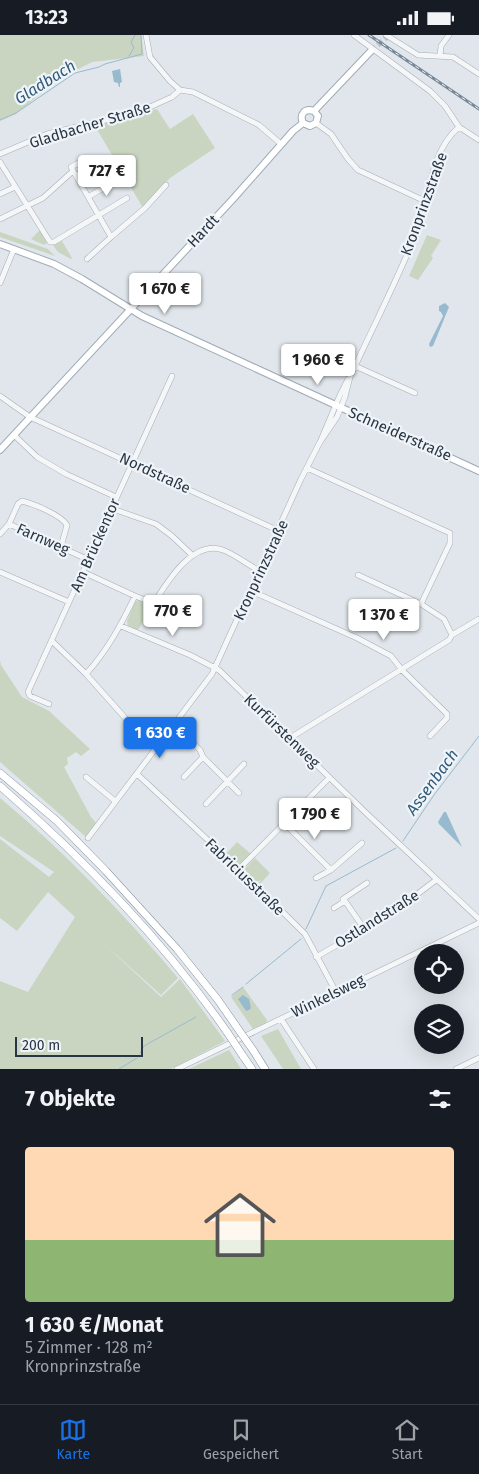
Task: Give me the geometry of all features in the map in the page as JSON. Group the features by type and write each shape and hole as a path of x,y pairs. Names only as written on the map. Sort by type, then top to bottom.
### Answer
{"highway":[{"path":"0,773 76,839 177,949 218,1000 265,1069"},
{"path":"0,786 70,848 170,956 209,1006 252,1069"}],"main road":[{"path":"314,111 371,51"},
{"path":"308,110 314,111 318,116 316,123 310,126 303,123 304,112 308,110"},
{"name":"Hardt","path":"0,450 233,199 293,131 303,123"},
{"name":"Schneiderstraße","path":"0,244 54,264 130,309 190,339 479,471"}],"street":[{"path":"146,35 150,57 169,81 180,89 193,92 259,125 281,145"},
{"path":"354,35 430,91 445,106 459,127 479,140"},
{"path":"386,35 418,55 456,59 479,74"},
{"path":"440,56 441,46 449,35"},
{"name":"Gladbacher Straße","path":"0,154 47,135 139,112 172,97 180,89"},
{"path":"316,123 331,134 348,159 363,173 425,201"},
{"name":"Kronprinzstraße","path":"88,838 215,669 338,407 347,380 418,229 437,161 451,134 459,127"},
{"path":"0,162 48,240 52,242 127,199"},
{"path":"0,225 0,220 43,198 75,173 111,237"},
{"path":"88,197 117,181"},
{"path":"86,259 144,208 166,185"},
{"path":"0,194 15,187"},
{"path":"0,283 14,249"},
{"path":"355,366 415,393"},
{"name":"Am Brückentor","path":"49,704 30,696 28,693 172,376"},
{"name":"Nordstraße","path":"0,396 30,417 279,531"},
{"path":"14,435 37,457 66,475 116,497"},
{"path":"308,468 450,533 450,543 421,605"},
{"path":"9,524 18,504 22,501 30,503 64,519 67,525 61,547"},
{"path":"113,509 156,525 172,536 192,555"},
{"name":"Farnweg","path":"0,534 9,524 89,560"},
{"path":"84,572 135,597 154,603 167,583 192,555 205,549 223,550 260,571"},
{"path":"0,572 69,602"},
{"path":"358,575 421,605 444,619 452,635"},
{"path":"251,591 357,638 391,656 447,714 447,718 430,736"},
{"path":"86,674 101,658 121,626 135,597"},
{"path":"290,738 449,640 452,635 479,619"},
{"name":"Kurfürstenweg","path":"121,626 190,655 215,669 250,699 329,778 479,919"},
{"path":"52,641 86,674 135,729 164,737"},
{"path":"174,724 200,750 203,757 239,793"},
{"path":"184,777 203,757"},
{"path":"206,803 244,765"},
{"name":"Fabriciusstraße","path":"137,774 239,869 304,934 336,993"},
{"path":"86,777 115,801"},
{"path":"239,869 329,778"},
{"path":"285,824 331,870"},
{"path":"316,878 331,870 362,843"},
{"name":"Ostlandstraße","path":"316,957 391,914 436,880"},
{"path":"334,908 344,901 343,899 367,883"},
{"path":"344,901 365,930"},
{"name":"Winkelsweg","path":"177,1069 479,923"},
{"path":"281,1019 314,1069"},
{"path":"456,1069 479,1058"}],"green space":[{"path":"0,35 141,35 144,56 92,62 57,80 16,114 0,121"},
{"path":"157,109 170,129 193,114 215,148 170,178 143,208 95,126"},
{"path":"40,230 47,243 44,245 31,239"},
{"path":"0,232 48,249 55,256 0,237"},
{"path":"427,235 441,240 431,256 433,258 418,280 409,276"},
{"path":"62,241 71,259 58,252 53,245"},
{"path":"138,600 152,607 138,630 128,626 127,621 135,602"},
{"path":"0,660 1,665 22,697 49,711 90,749 81,756 76,752 67,758 68,764 64,767 96,823 86,837 0,762"},
{"path":"0,798 48,840 93,884 178,978 161,995 104,944 161,997 180,979 225,1041 171,1069 0,1069 0,981 28,992 75,917 48,892 17,931 0,918 0,839 49,877 54,872 0,836"},
{"path":"237,842 251,854 239,865 226,854"},
{"path":"255,858 270,873 259,885 261,880 256,882 245,872 245,868"},
{"path":"243,987 267,1020 266,1023 253,1029 231,997"},
{"path":"278,1029 301,1069 283,1069 261,1036"},
{"path":"229,1050 241,1069 189,1069"}],"water":[{"path":"120,69 122,82 119,87 118,83 114,82 112,71"},
{"path":"445,303 449,307 433,346 430,347 429,344 443,316 439,311 439,306"},
{"path":"444,812 446,812 462,847 439,824 438,822"},
{"path":"243,995 249,999 251,1008 246,1011 238,999"}],"waterway":[{"path":"129,56 134,48 131,42 135,35"},
{"name":"Gladbach","path":"0,120 16,113 75,73 142,54 141,35"},
{"name":"Assenbach","path":"403,841 434,795 479,736"},
{"name":"Assenbach","path":"306,929 326,886 396,848"},
{"name":"Assenbach","path":"246,984 301,939"},
{"name":"Assenbach","path":"232,995 243,987"},
{"name":"Assenbach","path":"140,1053 144,1046 196,1017"},
{"name":"Assenbach","path":"119,1069 137,1058"}],"tunnel":[{"path":"371,51 389,35"}],"railway":[{"path":"369,35 479,109"}]}
